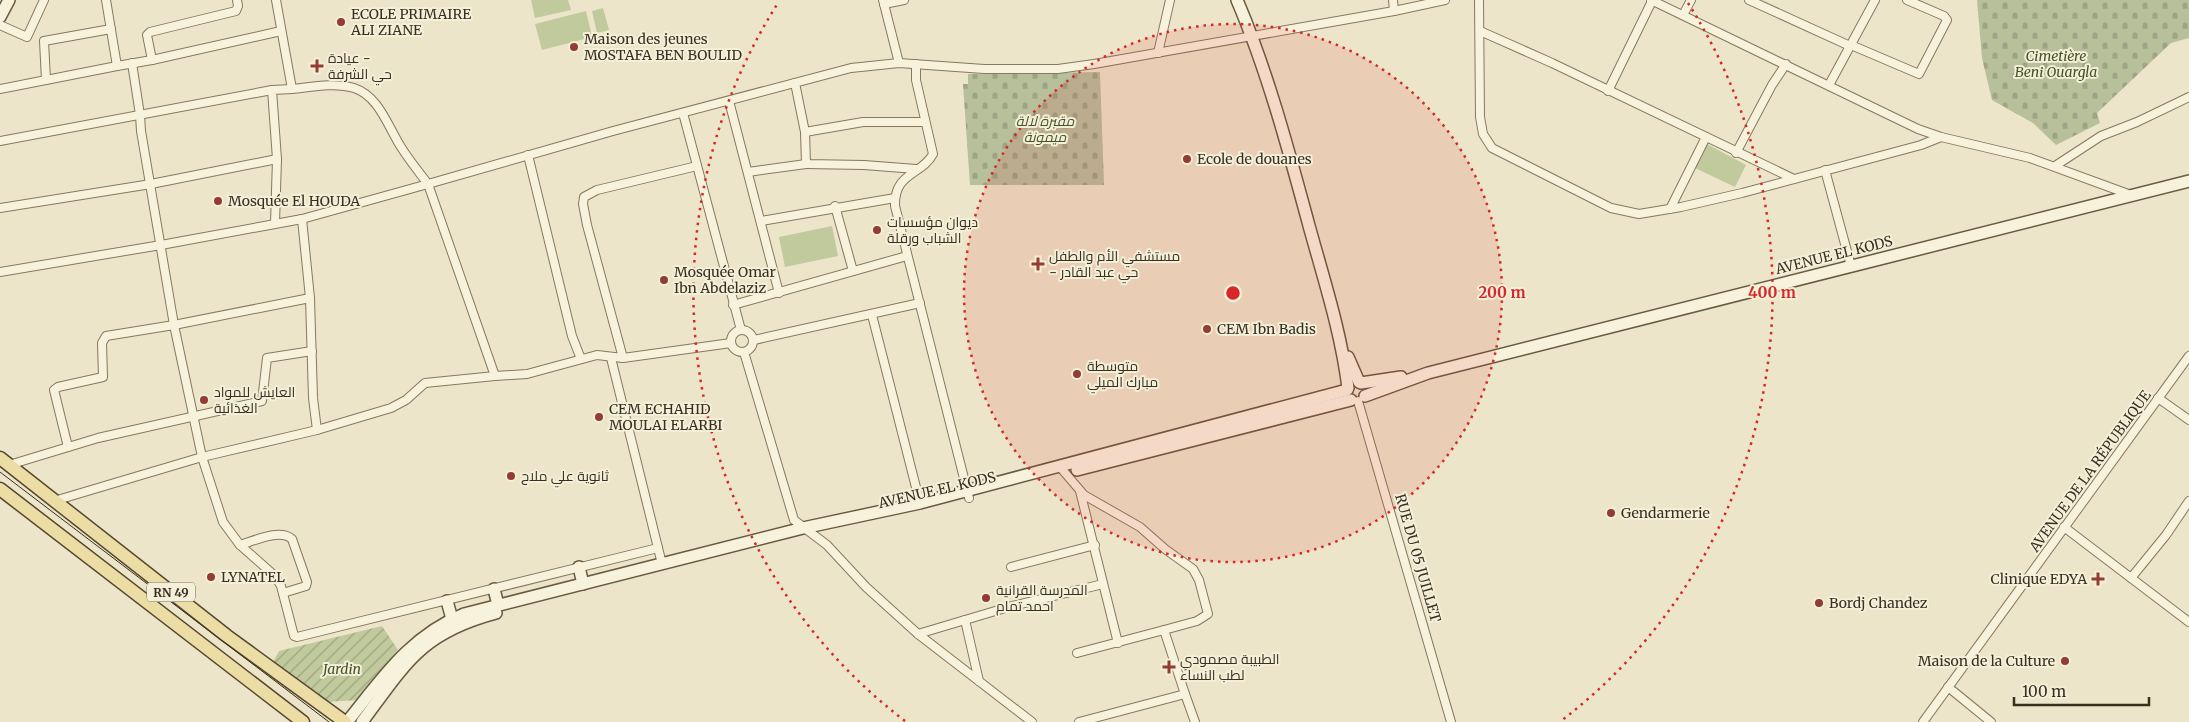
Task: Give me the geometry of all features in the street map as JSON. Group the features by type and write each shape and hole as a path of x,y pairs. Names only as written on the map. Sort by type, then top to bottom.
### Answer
{"main road":[{"path":"0,17 9,0"},
{"path":"1237,0 1252,37 1297,182 1341,339 1354,395 1365,389 1360,383 1341,339"},
{"name":"AVENUE EL KODS","path":"807,530 920,503 968,494 1354,395 1428,373 2189,181"},
{"name":"AVENUE EL KODS","path":"1360,383 1428,373"},
{"name":"RN 49","path":"4,462 227,636 346,722"},
{"name":"RN 49","path":"0,488 303,722"},
{"name":"AVENUE EL KODS","path":"807,530 922,510 968,494"},
{"path":"346,722 410,648 430,632 452,619 498,605 807,530"},
{"path":"362,722 415,653 433,639 458,625 807,530"},
{"path":"579,567 583,584"},
{"path":"494,589 498,605"},
{"path":"447,600 452,619"}],"street":[{"path":"0,25 27,37 44,0"},
{"path":"106,0 117,66"},
{"path":"152,60 147,40 147,35 150,32 236,11 238,6 237,0"},
{"path":"276,0 292,89"},
{"path":"898,64 884,2 904,0"},
{"path":"1158,53 1170,0"},
{"path":"1393,0 1394,11"},
{"path":"0,272 161,245 275,222 302,219 528,155 851,68 916,64 984,69 1058,69 1252,37 1445,0"},
{"path":"1479,0 1480,117 1483,134 1492,148 1611,208 1639,214 1670,209 1794,179 1920,145 1941,137"},
{"path":"1608,91 1651,0 1918,129 1941,137 2055,166 2132,195"},
{"path":"1683,15 1691,0"},
{"path":"1749,0 1919,74 1947,20 1944,16 1907,0"},
{"path":"1829,85 1875,0"},
{"path":"46,80 44,40 111,30"},
{"path":"0,89 152,60 281,31"},
{"path":"1480,32 1794,179"},
{"path":"132,63 141,131 174,325 202,458 223,522 240,545 276,576 283,593 292,634 297,637 658,548"},
{"path":"916,64 916,80 933,154 926,163 916,169 901,183 895,198 907,256 968,494"},
{"path":"1736,153 1772,85 1786,64"},
{"path":"795,83 805,132 806,164"},
{"path":"0,141 272,90 342,86 352,87 367,94 385,118 400,146 428,184 496,376"},
{"path":"272,90 277,159 275,222"},
{"path":"2055,166 2101,136 2137,122 2189,97"},
{"path":"729,101 779,293"},
{"path":"683,114 741,330"},
{"path":"805,132 863,122 925,122"},
{"path":"1670,209 1706,137"},
{"path":"528,155 572,336 581,359"},
{"path":"0,208 151,184 277,159"},
{"path":"748,172 806,164 864,165 916,169"},
{"path":"623,358 587,224 583,204 584,197 597,190 697,166"},
{"path":"1825,170 1851,266"},
{"path":"760,221 836,206 895,198"},
{"path":"836,206 853,271"},
{"path":"302,219 310,298 313,398 317,430"},
{"path":"733,305 907,256"},
{"path":"68,448 56,405 55,388 103,377 102,343 106,336 174,325 310,298"},
{"path":"754,340 920,303"},
{"path":"872,315 920,503"},
{"path":"731,343 735,332 741,330 751,334 754,340"},
{"path":"731,343 734,348 744,352 749,350 754,340"},
{"path":"54,501 202,458 317,430 399,405 424,383 526,374 597,355 623,358 731,343"},
{"path":"4,462 68,448 98,438 194,415 262,401 267,358 312,351"},
{"path":"744,352 792,517 827,545 866,587 918,634 1032,722"},
{"name":"AVENUE DE LA RÉPUBLIQUE","path":"1923,722 2189,356"},
{"path":"611,358 662,564"},
{"name":"RUE DU 05 JUILLET","path":"1354,395 1452,722"},
{"path":"2158,398 2189,420"},
{"path":"1062,470 1080,491 1140,527 1196,572 1208,614 1196,621 1118,643 1077,652"},
{"path":"1080,491 1118,643"},
{"path":"2131,578 2166,535 2189,501"},
{"path":"2064,527 2189,622"},
{"path":"240,545 280,534 287,535 292,539 307,582 306,586 283,593"},
{"path":"1011,567 1095,545"},
{"path":"918,634 1012,606 1103,584"},
{"path":"965,620 980,681"},
{"path":"1164,630 1195,722"},
{"path":"1948,687 1991,722"},
{"path":"1079,722 1186,694"}],"green space":[{"path":"531,0 568,0 571,10 535,18"},
{"name":"Cimetière Beni Ouargla","path":"1977,0 2189,0 2189,38 2171,43 2097,113 2100,123 2056,145 2033,123 1992,100 1982,58"},
{"path":"603,8 609,30 597,33 592,11"},
{"path":"586,11 592,37 542,50 535,24"},
{"name":"مقبرة لالة ميمونة","path":"1100,72 1104,185 970,185 963,84 968,84 968,74"},
{"path":"1705,143 1746,165 1735,187 1693,167"},
{"path":"832,226 838,256 785,267 779,237"},
{"name":"Jardin","path":"382,626 398,650 358,700 326,702 273,662 279,651"}],"tram line":[{"path":"0,472 329,722"}],"place":[{"name":"ECOLE PRIMAIRE ALI ZIANE","path":"341,22"},
{"name":"Maison des jeunes MOSTAFA BEN BOULID","path":"574,47"},
{"name":"عيادة - حي الشرفة","path":"317,66"},
{"name":"Ecole de douanes","path":"1187,159"},
{"name":"Mosquée El HOUDA","path":"218,201"},
{"name":"ديوان مؤسسات الشباب ورقلة","path":"877,230"},
{"name":"مستشفي الأم والطفل - حي عبد القادر","path":"1038,264"},
{"name":"Mosquée Omar Ibn Abdelaziz","path":"664,280"},
{"name":"CEM Ibn Badis","path":"1207,329"},
{"name":"متوسطة مبارك الميلي","path":"1077,374"},
{"name":"العايش للمواد الغذائية","path":"204,400"},
{"name":"CEM ECHAHID MOULAI ELARBI","path":"599,417"},
{"name":"ثانوية علي ملاح","path":"511,476"},
{"name":"Gendarmerie","path":"1611,513"},
{"name":"LYNATEL","path":"211,577"},
{"name":"Clinique EDYA","path":"2098,579"},
{"name":"المدرسة القرانية احمد تمام","path":"986,598"},
{"name":"Bordj Chandez","path":"1819,603"},
{"name":"Maison de la Culture","path":"2065,661"},
{"name":"الطبيبة مصمودي لطب النساء","path":"1169,667"}]}
